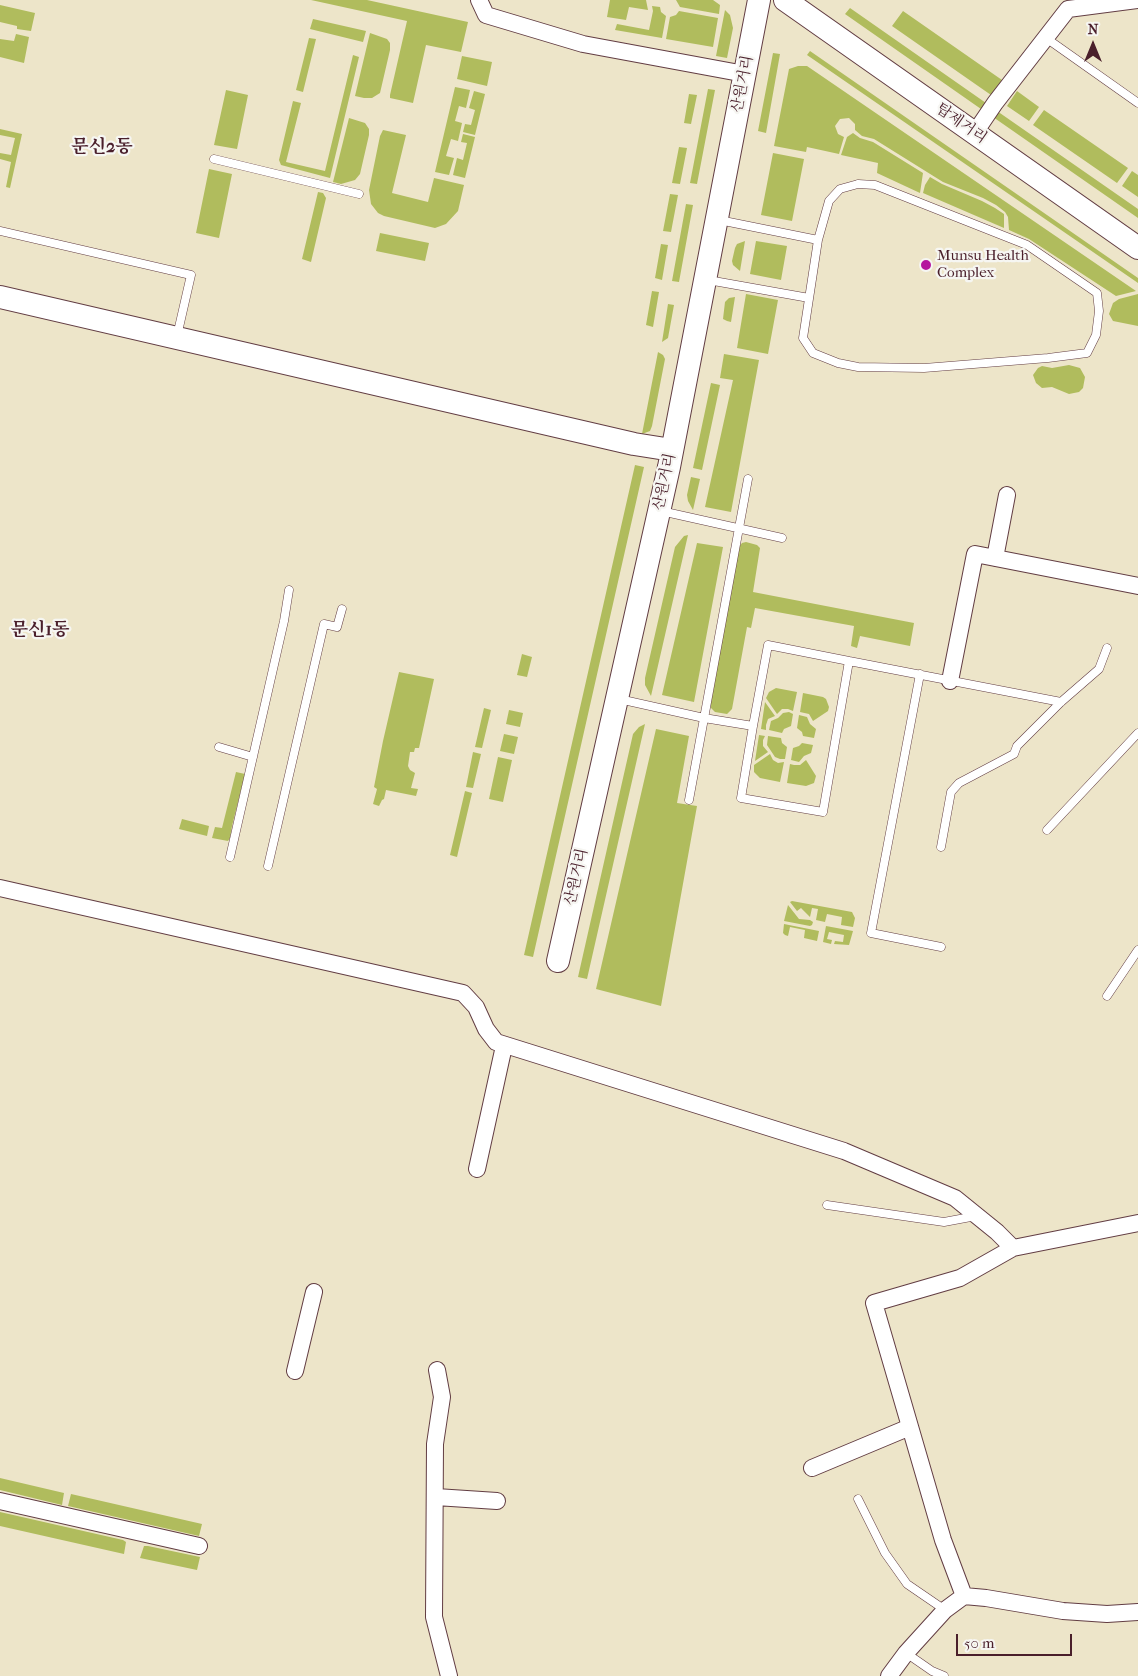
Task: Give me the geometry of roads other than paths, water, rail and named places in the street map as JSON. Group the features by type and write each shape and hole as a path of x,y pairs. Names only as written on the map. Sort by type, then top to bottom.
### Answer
{"main road":[{"name":"산원거리","path":"558,961 672,450 759,0"},
{"name":"탑제거리","path":"785,0 1138,248"},
{"path":"0,298 624,442 672,450"}],"street":[{"path":"478,0 486,16 583,44 745,74"},
{"path":"974,134 995,103 1046,38 1062,4 1138,0"},
{"path":"996,558 1007,495"},
{"path":"950,681 975,554 1138,586"},
{"path":"0,888 463,993 476,1007 491,1036 496,1042 504,1046 844,1151 956,1198 1013,1248"},
{"path":"477,1169 504,1046"},
{"path":"964,1596 943,1540 874,1303 960,1278 1013,1248 1138,1223"},
{"path":"295,1371 314,1292"},
{"path":"437,1370 442,1397 435,1444 434,1617 449,1676"},
{"path":"812,1468 910,1427"},
{"path":"436,1496 497,1501"},
{"path":"0,1501 199,1546"},
{"path":"889,1676 906,1653 945,1610 964,1596 1063,1611 1108,1614 1138,1612"}],"lane":[{"path":"1046,38 1138,103"},
{"path":"214,159 359,194"},
{"path":"858,184 875,185 1009,238 1034,251 1097,293 1099,311 1096,335 1087,353 1048,358 924,368 858,367 838,363 813,353 803,338 818,240 829,201 840,189 858,184"},
{"path":"717,220 818,240"},
{"path":"0,231 191,275 177,338"},
{"path":"705,279 809,298"},
{"path":"689,800 748,479"},
{"path":"659,511 782,538"},
{"path":"230,856 284,621 289,590"},
{"path":"268,866 324,624 337,627 342,609"},
{"path":"849,661 823,812 741,798 768,646 920,674 1061,702"},
{"path":"941,847 951,792 959,783 1014,754 1017,746 1061,702 1099,669 1107,648"},
{"path":"920,674 871,933 941,947"},
{"path":"617,698 704,718 753,726"},
{"path":"1047,830 1138,733"},
{"path":"219,747 253,757"},
{"path":"1107,996 1138,950"},
{"path":"828,1205 944,1222 978,1216"},
{"path":"858,1499 885,1553 907,1584 945,1610"},
{"path":"906,1653 932,1671 944,1676"}],"place":[{"name":"Munsu Health Complex","path":"926,265"}],"district":[{"name":"문신2동","path":"102,148"},
{"name":"문신1동","path":"40,631"}]}
